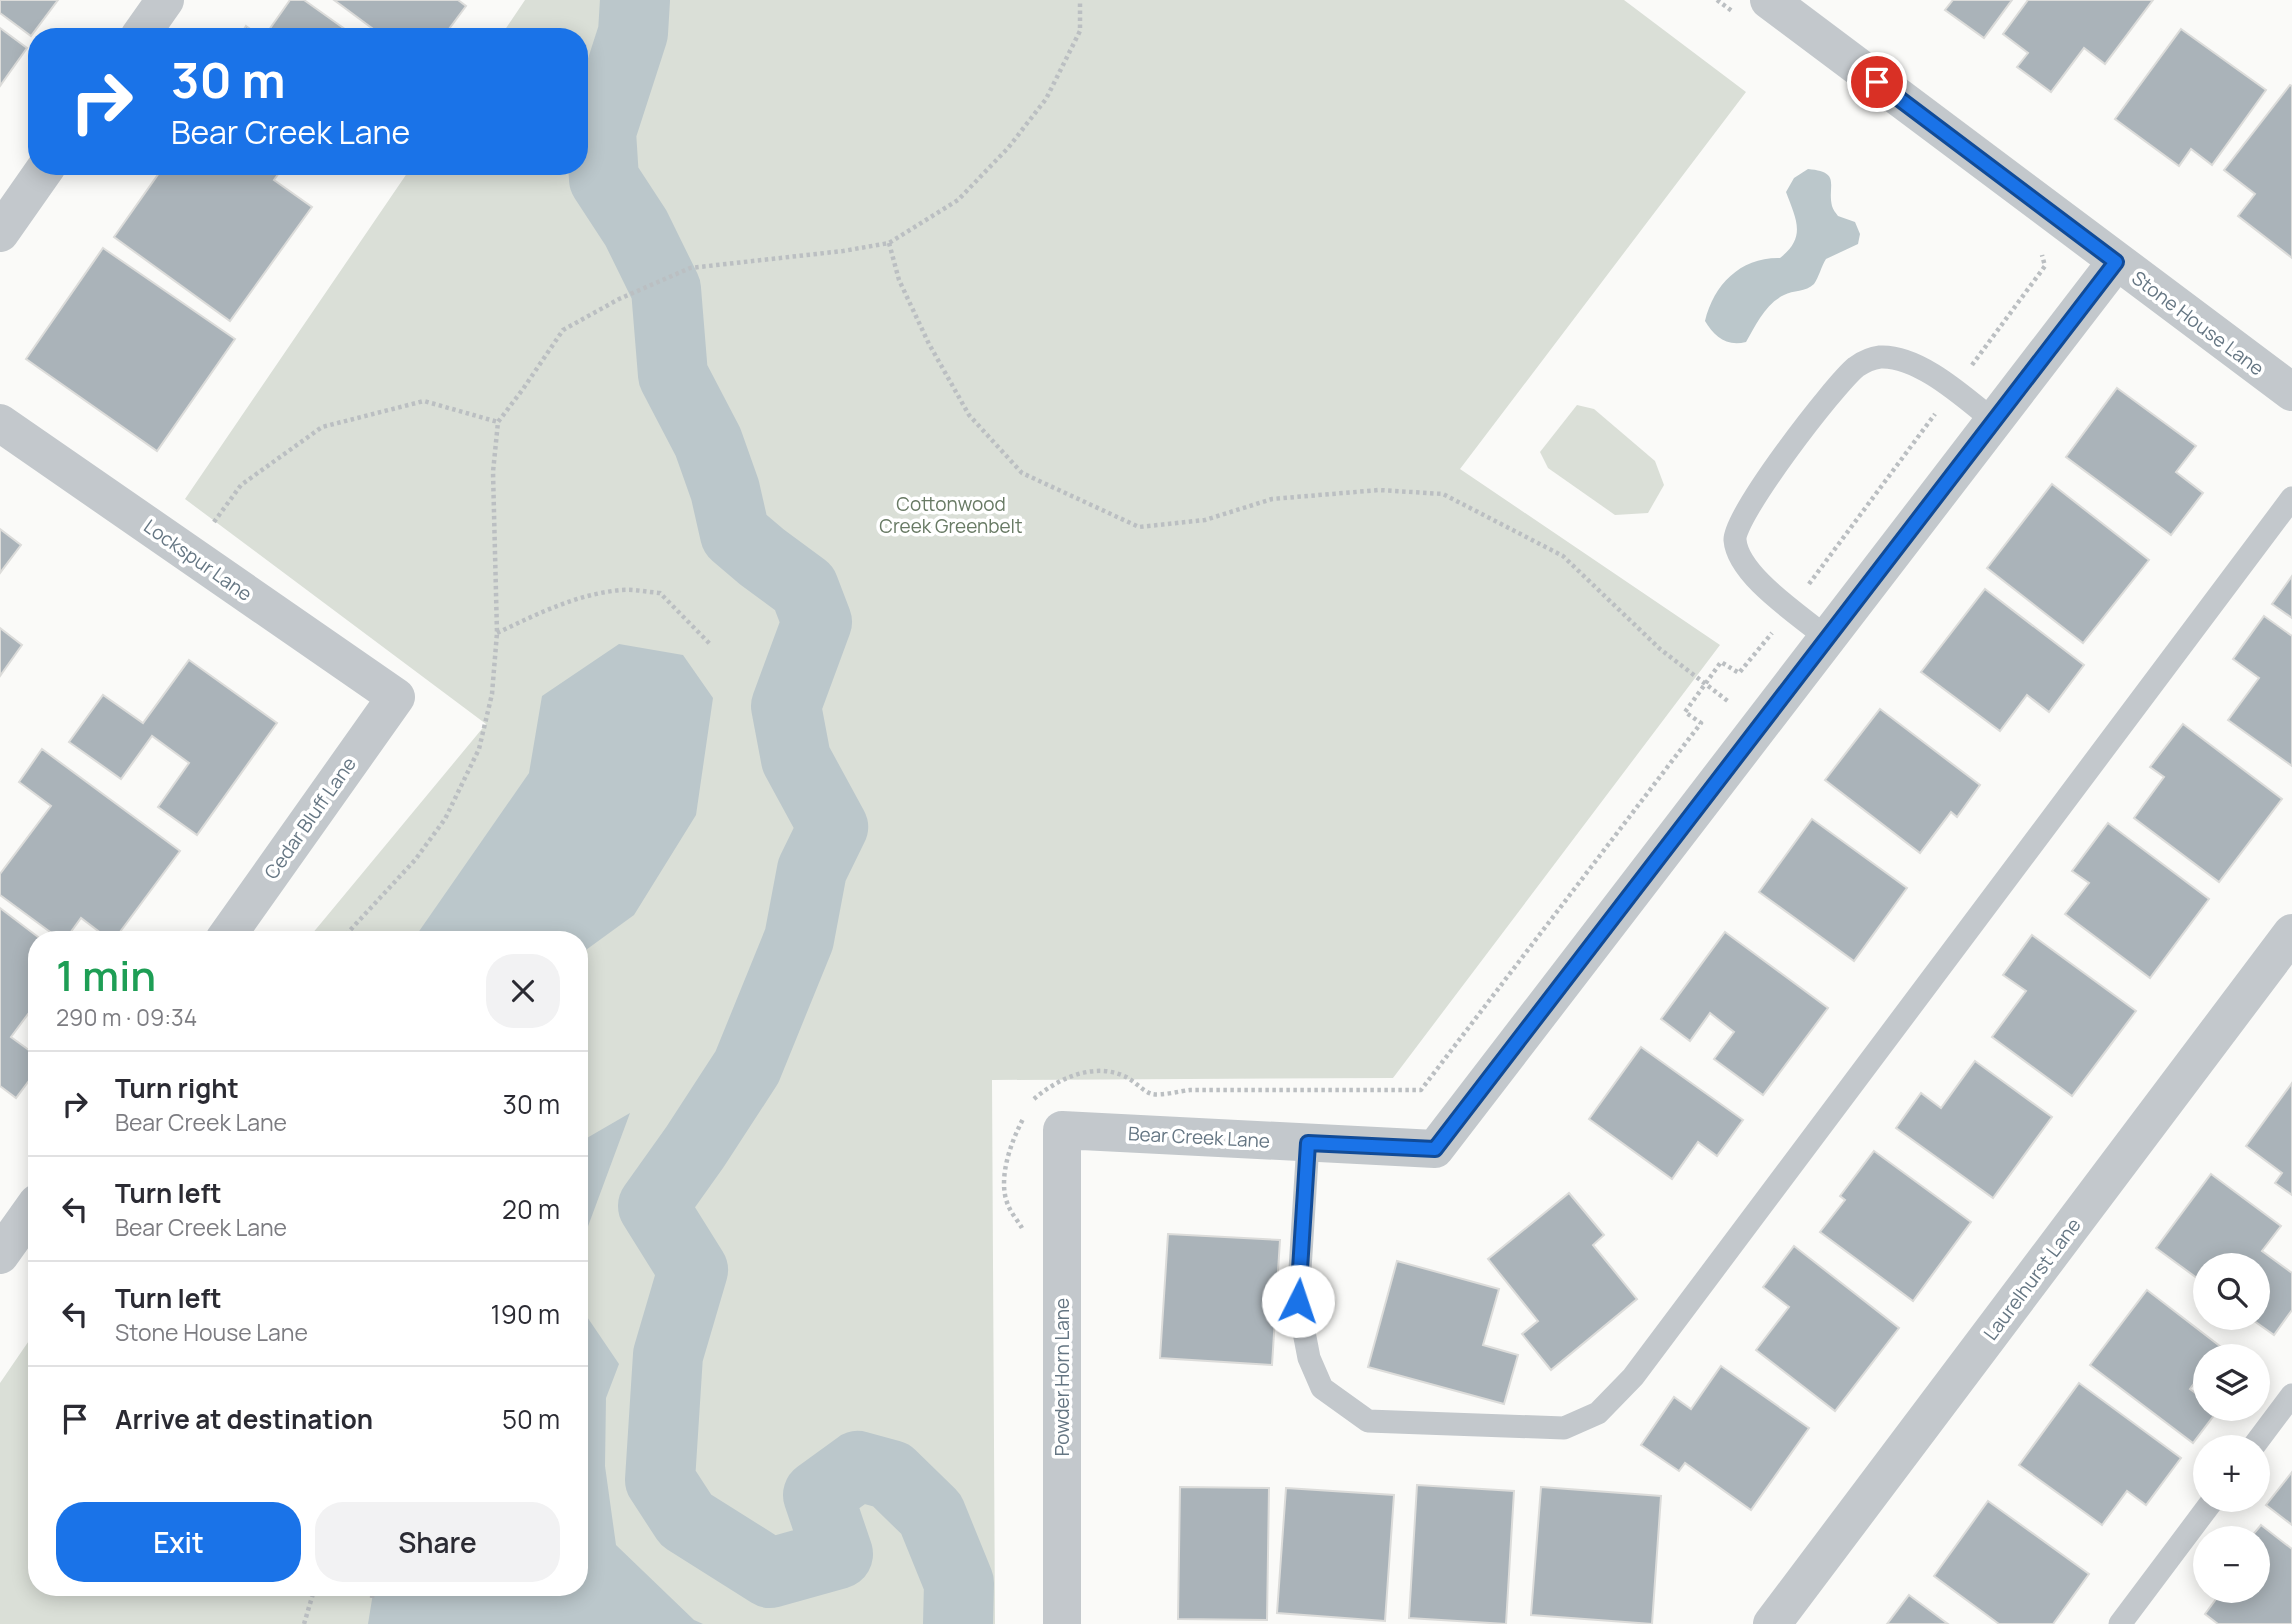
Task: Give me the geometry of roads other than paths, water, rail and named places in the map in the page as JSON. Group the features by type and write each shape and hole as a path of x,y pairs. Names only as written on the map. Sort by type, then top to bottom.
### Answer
{"street":[{"path":"145,28 165,0"},
{"name":"Stone House Lane","path":"1754,8 2116,262 2292,393"},
{"path":"0,233 41,175"},
{"name":"Bear Creek Lane","path":"1062,1130 1435,1149 2116,262"},
{"name":"Lockspur Lane","path":"0,423 396,697"},
{"name":"Cedar Bluff Lane","path":"230,931 396,697"},
{"name":"Laurelhurst Lane","path":"1772,1624 2292,933"},
{"name":"Powder Horn Lane","path":"1062,1130 1062,1624"},
{"path":"0,1255 28,1216"}],"lane":[{"path":"1827,638 1745,568 1734,538 1737,525 1757,493 1815,416 1858,365 1877,357 1898,357 1953,390 1994,421"},
{"path":"1308,1143 1298,1301 1309,1358 1322,1388 1368,1421 1564,1428 1598,1413 1633,1377 2292,498"},
{"path":"2262,1435 2292,1395"},
{"path":"2120,1624 2204,1512"}],"waterway":[{"path":"635,0 633,33 601,132 604,179 636,228 666,289 673,375 708,442 725,490 735,534 804,588 817,622 786,706 796,759 833,827 812,870 799,939 747,1067 653,1206 693,1270 668,1355 660,1480 686,1520 770,1573 838,1554 818,1495 858,1466 891,1475 931,1514 959,1583 958,1624"}],"park label":[{"name":"Cottonwood Creek Greenbelt","path":"951,515"}]}
